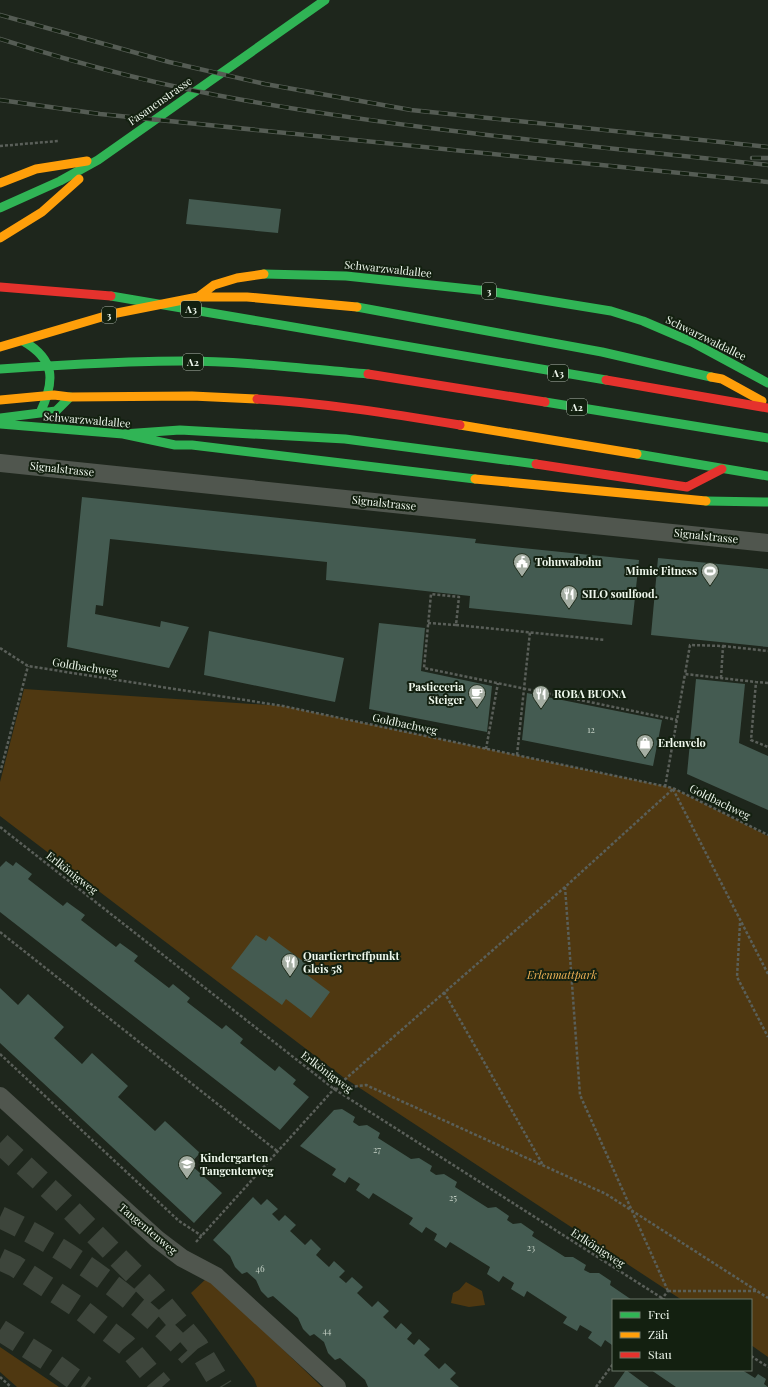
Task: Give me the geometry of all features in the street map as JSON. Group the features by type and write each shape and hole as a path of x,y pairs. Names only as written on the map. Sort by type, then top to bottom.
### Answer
{"main road":[{"name":"Fasanenstrasse","path":"0,208 60,181 98,160 325,0"},
{"path":"0,183 36,169 68,162 98,160"},
{"path":"0,238 32,221 65,193 98,160"},
{"name":"Schwarzwaldallee","path":"0,347 112,314 198,298 214,285 237,278 261,274 346,276 533,297 611,311 643,321 692,342 768,383"},
{"name":"A3","path":"0,287 107,295 768,408"},
{"path":"198,298 247,297 354,307 602,352 722,379 768,404"},
{"path":"23,341 40,352 46,362 50,380 48,396 41,412 28,426"},
{"name":"A2","path":"0,369 104,362 184,362 274,366 386,376 768,438"},
{"path":"0,400 54,396 70,398 192,396 286,401 380,412 768,476"},
{"path":"0,418 56,411 70,398"},
{"name":"Schwarzwaldallee","path":"0,424 123,434 174,445 192,445 461,477 668,498 708,501 768,502"},
{"path":"123,434 180,430 260,433 344,439 486,456 687,487 722,469"}],"street":[{"name":"Signalstrasse","path":"0,463 768,543"},
{"name":"Tangentenweg","path":"0,1096 157,1239 182,1258 216,1276 337,1387"}],"path":[{"path":"456,625 459,596 431,594 424,668 677,720"},
{"path":"428,623 605,640"},
{"path":"517,755 530,632"},
{"path":"665,787 690,645 723,646 768,651"},
{"path":"721,678 723,646"},
{"path":"0,648 28,666 0,773"},
{"name":"Goldbachweg","path":"28,666 283,706 673,788 768,835"},
{"path":"685,674 768,683"},
{"path":"756,682 751,740 768,747"},
{"path":"486,749 498,683"},
{"path":"182,1258 334,1089 565,886 673,788 740,922 768,974"},
{"name":"Erlkönigweg","path":"0,827 334,1089 663,1299"},
{"path":"565,886 580,1096 668,1291"},
{"path":"740,922 737,977 768,1037"},
{"path":"0,932 277,1151"},
{"path":"444,992 543,1165"},
{"path":"0,1054 179,1221 202,1236"},
{"path":"334,1089 366,1085 606,1194 768,1298"},
{"path":"663,1299 668,1291"},
{"path":"668,1291 757,1291"},
{"path":"752,1357 768,1367"},
{"path":"596,1387 612,1365"},
{"path":"0,1377 11,1387"}],"green space":[{"name":"Erlenmattpark","path":"24,689 283,706 673,788 768,836 768,1357 752,1346 752,1299 680,1299 343,1077 0,816 0,782"},
{"path":"208,1277 322,1387 257,1387 254,1379 191,1293"},
{"path":"466,1282 482,1291 485,1305 469,1307 451,1303 453,1293 459,1290"},
{"path":"0,1347 59,1387 17,1387 0,1372"}],"building":[{"path":"189,199 281,209 278,233 186,224"},
{"path":"82,497 476,539 475,543 639,560 632,625 469,608 470,596 326,580 327,562 110,539 103,606 96,605 95,614 160,627 161,621 189,627 169,668 67,647"},
{"path":"658,558 768,569 768,647 651,635"},
{"path":"379,623 425,628 421,671 492,686 487,732 369,709"},
{"path":"209,631 344,658 335,702 204,675"},
{"path":"696,679 745,684 739,743 768,756 768,810 687,774"},
{"path":"527,693 662,720 653,766 522,740"},
{"path":"6,861 13,866 16,862 32,874 28,879 63,906 67,902 85,915 81,920 116,947 120,943 138,956 134,961 169,988 173,984 190,998 187,1002 222,1029 226,1025 243,1039 240,1043 275,1071 279,1066 296,1080 293,1084 309,1097 280,1130 0,912 0,867"},
{"path":"256,935 266,941 269,936 307,964 302,971 330,992 311,1018 286,999 282,1005 231,968"},
{"path":"0,988 18,1005 28,994 64,1027 54,1038 82,1064 92,1053 128,1086 118,1097 155,1131 165,1121 200,1153 190,1164 222,1193 194,1223 0,1043"},
{"path":"342,1109 355,1117 353,1122 359,1126 367,1125 380,1133 378,1138 411,1159 419,1158 432,1166 430,1171 436,1175 444,1174 457,1182 455,1187 488,1208 496,1207 509,1216 507,1220 513,1224 521,1223 534,1232 532,1236 565,1257 573,1257 586,1265 584,1270 590,1273 599,1273 611,1281 610,1285 631,1299 612,1299 612,1345 605,1340 601,1347 588,1338 592,1332 580,1325 577,1331 563,1323 567,1317 527,1291 524,1297 511,1289 514,1283 503,1276 499,1282 487,1274 490,1267 450,1242 446,1248 434,1240 437,1234 426,1227 422,1233 409,1224 413,1218 373,1193 369,1199 356,1190 360,1184 349,1177 345,1183 332,1175 336,1169 300,1146 334,1110"},
{"path":"253,1197 261,1205 267,1199 278,1209 272,1214 279,1221 285,1215 296,1225 290,1231 305,1245 311,1239 321,1249 316,1255 329,1267 334,1261 345,1271 339,1277 346,1283 352,1277 363,1287 357,1293 372,1307 378,1301 389,1311 383,1317 396,1329 401,1323 412,1333 407,1339 414,1345 419,1339 430,1349 424,1355 439,1369 445,1363 456,1373 450,1379 459,1387 368,1387 365,1380 340,1358 335,1360 328,1353 324,1342 314,1334 310,1336 303,1329 298,1318 273,1296 268,1298 261,1291 256,1280 247,1272 242,1274 235,1267 230,1256 213,1240"},
{"path":"625,1371 627,1371 649,1387 614,1387"},
{"path":"652,1371 744,1371 755,1378 758,1374 766,1379 764,1384 768,1387 676,1387"}],"tunnel":[{"path":"0,1143 62,1201 154,1294 197,1345 222,1387"},
{"path":"0,1217 52,1244 102,1278 148,1315 190,1356"},
{"path":"0,1259 15,1266 75,1305 126,1345 162,1387"},
{"path":"0,1330 55,1365 85,1387"}],"railway":[{"path":"0,15 169,62 265,84 411,110 768,147"},
{"path":"0,39 90,66 151,81 243,100 308,111 374,121 505,137 768,165"},
{"path":"0,100 100,114 768,182"},
{"path":"752,158 768,158"}],"traffic: fast":[{"path":"0,208 60,181 98,160 325,0"},
{"path":"264,274 346,276 488,291 611,311 643,321 692,342 768,383"},
{"path":"111,296 606,380"},
{"path":"357,307 602,352 711,377"},
{"path":"23,341 34,348 42,356 50,372 48,391 40,413"},
{"path":"0,369 114,362 206,361 368,374"},
{"path":"0,418 56,411 70,397"},
{"path":"545,402 768,438"},
{"path":"0,424 123,434 175,445 192,445 475,479"},
{"path":"123,434 180,430 345,439 536,464"},
{"path":"637,454 768,476"},
{"path":"706,501 768,502"}],"traffic: slow":[{"path":"0,183 36,169 87,161"},
{"path":"0,238 42,212 79,179"},
{"path":"0,347 112,314 198,297 214,285 237,278 264,274"},
{"path":"198,297 247,297 357,307"},
{"path":"711,377 722,379 762,401"},
{"path":"0,400 54,395 70,397 192,396 257,399"},
{"path":"460,425 637,454"},
{"path":"475,479 706,501"}],"traffic: jam":[{"path":"0,287 111,296"},
{"path":"368,374 545,402"},
{"path":"606,380 768,408"},
{"path":"257,399 333,406 460,425"},
{"path":"536,464 687,487 722,469"}],"place":[{"name":"Tohuwabohu","path":"522,577"},
{"name":"Mimic Fitness","path":"710,586"},
{"name":"SILO soulfood.","path":"569,609"},
{"name":"Pasticceria Steiger","path":"477,708"},
{"name":"ROBA BUONA","path":"541,709"},
{"name":"Erlenvelo","path":"645,758"},
{"name":"Quartiertreffpunkt Gleis 58","path":"290,977"},
{"name":"Kindergarten Tangentenweg","path":"187,1179"}]}
